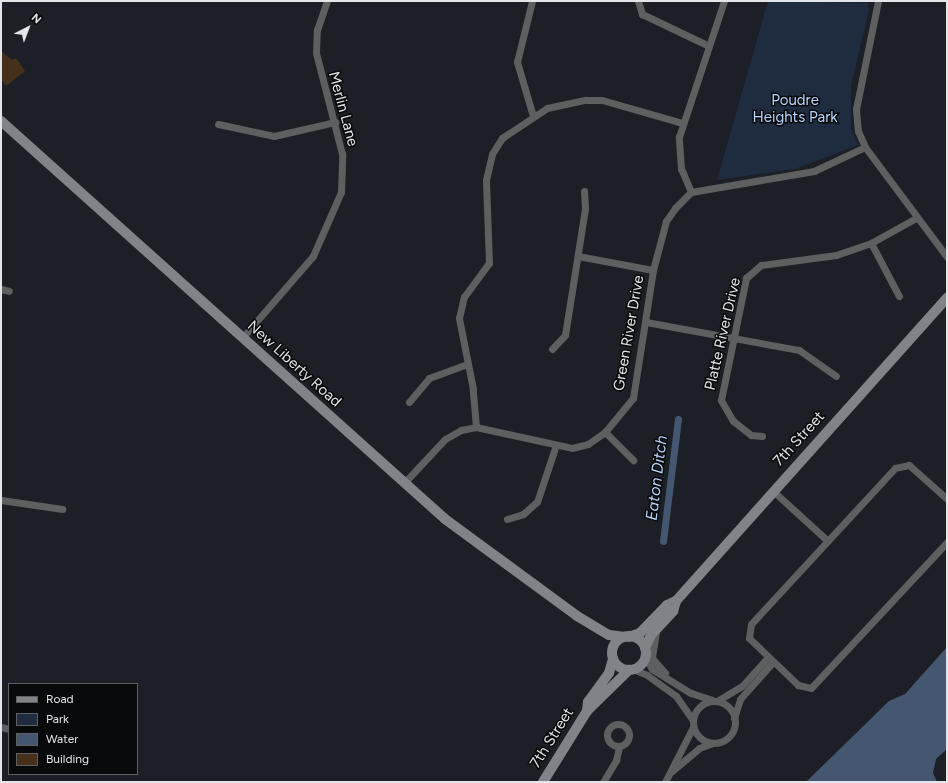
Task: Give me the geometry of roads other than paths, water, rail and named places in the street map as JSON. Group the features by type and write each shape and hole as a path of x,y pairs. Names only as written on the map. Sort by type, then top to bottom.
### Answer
{"street":[{"name":"Merlin Lane","path":"242,338 313,256 330,222 341,192 342,154 316,53 317,32 327,1"},
{"path":"532,1 517,62 533,116"},
{"path":"638,1 638,10 707,45"},
{"path":"724,1 707,45 683,123 678,151 681,169 691,192 814,171 865,147"},
{"path":"878,1 856,109 856,122 865,147 916,218 947,257"},
{"path":"404,483 446,439 476,427 473,389 459,318 464,297 490,258 486,180 492,154 513,127 533,116 566,102 602,100 683,123"},
{"name":"New Liberty Road","path":"1,121 445,520 577,616 609,635 627,637"},
{"path":"218,124 274,136 335,122"},
{"path":"552,349 565,335 585,209 584,191"},
{"name":"Green River Drive","path":"476,427 572,448 588,444 605,432 633,398 653,270 666,221 691,192"},
{"name":"Platte River Drive","path":"762,436 751,435 733,422 721,400 746,278 760,265 836,255 871,243 916,218"},
{"path":"871,243 899,296"},
{"path":"578,256 653,270"},
{"path":"1,289 9,291"},
{"name":"7th Street","path":"645,652 657,628 673,611 676,601 947,298"},
{"path":"646,322 799,350 836,376"},
{"path":"409,402 429,378 467,364"},
{"path":"605,432 633,460"},
{"path":"507,519 523,514 537,502 556,445"},
{"path":"947,499 914,468 899,465 748,628 749,638 798,685 804,688 816,685 947,542"},
{"path":"773,491 828,541"},
{"path":"1,500 62,509"},
{"name":"7th Street","path":"627,637 640,633 667,604 676,601"},
{"name":"New Liberty Road","path":"577,616 613,655"},
{"path":"657,628 652,658 669,678"},
{"path":"714,743 701,738 676,696 647,675 631,670 613,655 615,643 627,637 637,639 645,652 652,669 669,678 691,693 730,708 734,718"},
{"path":"631,670 642,663 645,652"},
{"name":"7th Street","path":"587,711 588,702 609,673 613,655"},
{"path":"665,782 672,771 702,704 715,701 742,686 770,659"},
{"path":"672,771 699,748 728,737 740,699 770,659"},
{"name":"7th Street","path":"543,782 587,711 631,670"},
{"path":"603,782 616,760 619,747"}],"water":[{"path":"947,647 947,749 936,759 933,773 937,782 806,782 889,701 905,694"}],"waterway":[{"name":"Eaton Ditch","path":"663,541 678,419"}],"park label":[{"name":"Poudre Heights Park","path":"795,108"}]}
